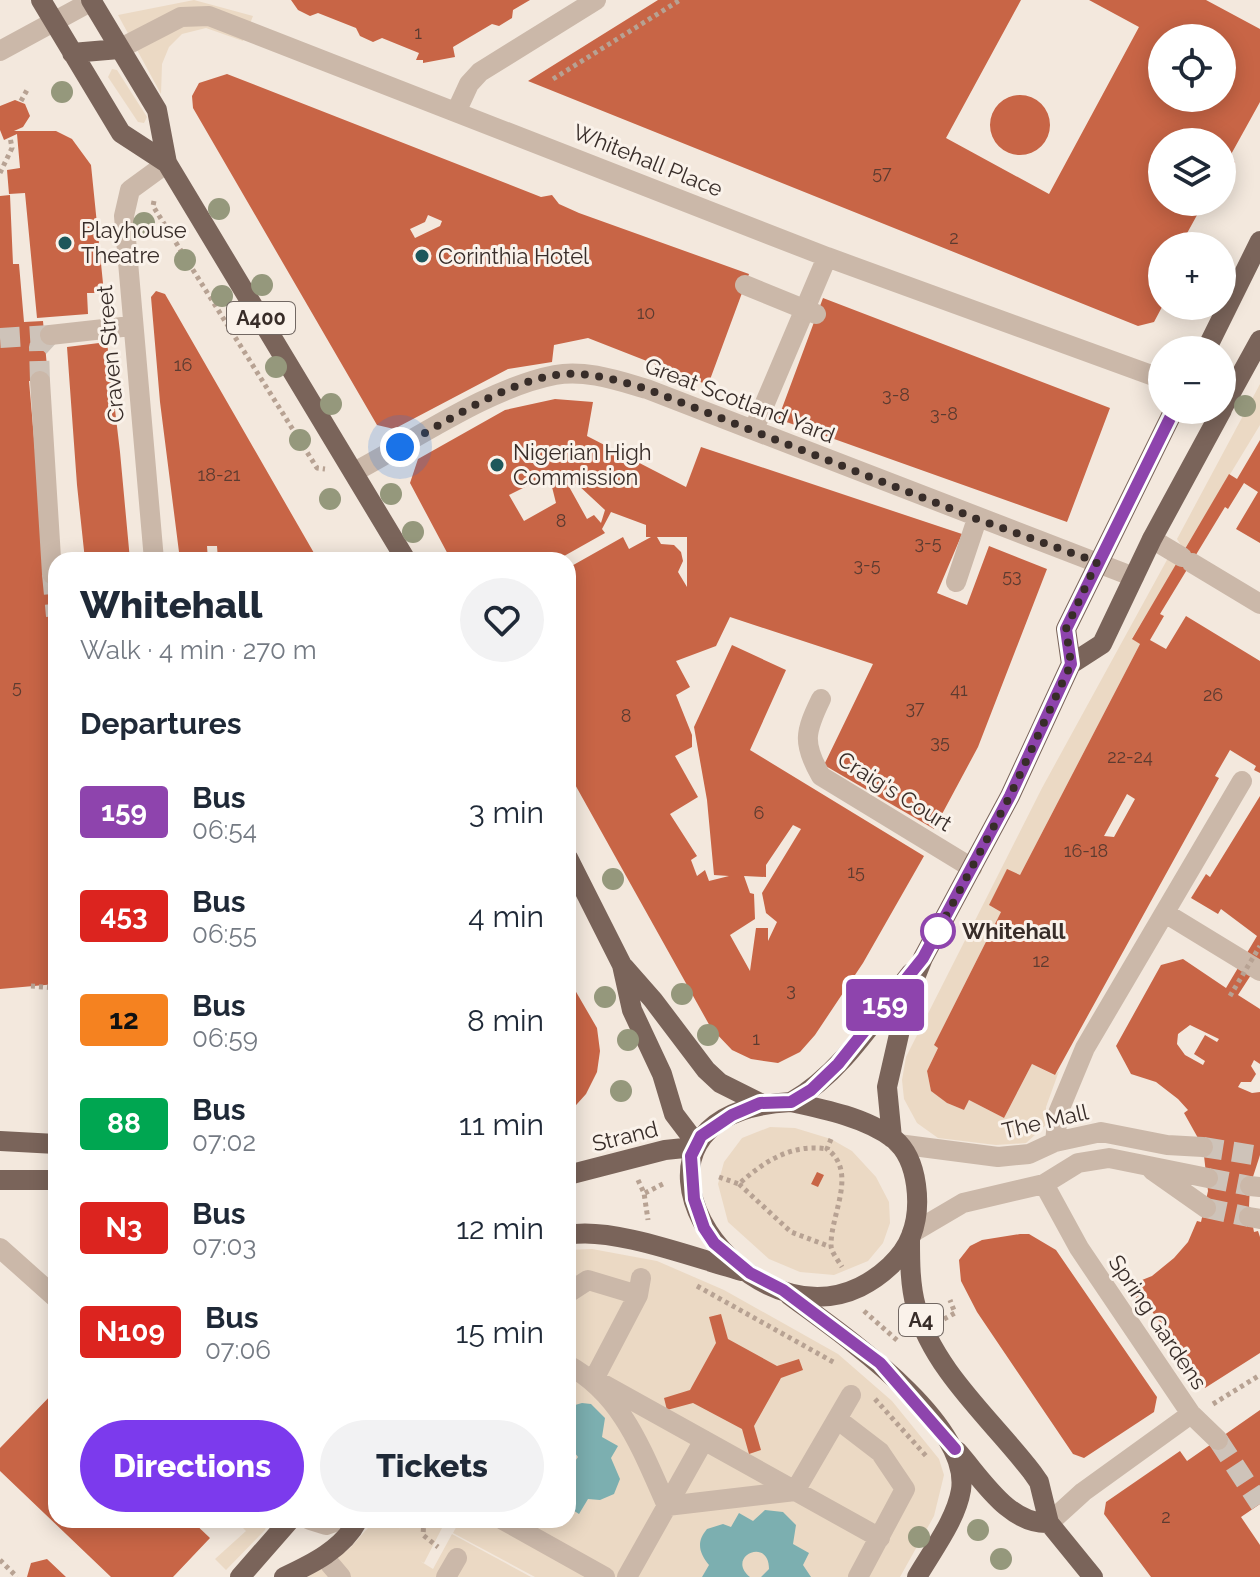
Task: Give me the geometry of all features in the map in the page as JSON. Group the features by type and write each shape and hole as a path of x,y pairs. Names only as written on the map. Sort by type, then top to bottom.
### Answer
{"main road":[{"name":"A400","path":"41,0 121,133 167,163"},
{"name":"A400","path":"92,0 157,110 167,163 401,552"},
{"path":"72,53 119,49"},
{"path":"1213,336 1260,241"},
{"path":"1236,383 1260,340"},
{"path":"1071,664 1066,629 1167,424"},
{"path":"783,1290 821,1296 853,1290 888,1268 911,1236 915,1180 895,1141 887,1087 908,995 923,958 1010,796 1071,664 1102,644 1152,539 1213,424"},
{"path":"576,874 622,965 632,1010 662,1074 674,1114 695,1145 691,1180 704,1228 714,1243 750,1273"},
{"path":"791,1102 811,1090 838,1064 923,958"},
{"path":"622,965 706,1070 720,1083 760,1103"},
{"path":"695,1145 732,1115 760,1103 791,1102 844,1116 895,1141"},
{"path":"0,1141 48,1144"},
{"name":"Strand","path":"576,1174 695,1145"},
{"path":"0,1180 48,1180"},
{"path":"576,1226 594,1234"},
{"path":"576,1235 594,1234 646,1244 750,1273 783,1290 880,1363 1015,1514 1036,1524 1049,1523"},
{"name":"A4","path":"911,1236 914,1294 924,1329 939,1356 1039,1482 1049,1523 1093,1577"},
{"path":"917,1577 961,1492 955,1449"},
{"path":"240,1577 283,1528"},
{"path":"284,1577 331,1566 352,1528"}],"street":[{"path":"0,51 92,0"},
{"path":"457,110 469,84 480,72 596,0"},
{"name":"Whitehall Place","path":"119,49 181,17 209,16 457,110 827,257 1148,374"},
{"name":"Craven Street","path":"153,552 131,326 125,202 142,180 167,163"},
{"path":"754,429 827,257"},
{"path":"745,285 816,314"},
{"path":"50,335 131,326"},
{"name":"Great Scotland Yard","path":"354,472 495,396 557,375 600,377 647,389 754,429 977,519 1134,577"},
{"path":"40,381 51,552"},
{"path":"956,582 977,519"},
{"path":"1152,539 1260,604"},
{"name":"Craig's Court","path":"821,699 807,727 808,753 821,776 972,868"},
{"path":"1055,1142 1058,1113 1074,1070 1242,781"},
{"path":"1165,913 1260,971"},
{"name":"The Mall","path":"895,1141 998,1157 1029,1154 1055,1142 1101,1132 1203,1147"},
{"path":"911,1236 963,1203 1044,1184 1078,1163 1109,1158 1208,1178"},
{"path":"1146,1165 1206,1208"},
{"name":"Spring Gardens","path":"1044,1184 1079,1248 1199,1410 1083,1492 1049,1523"},
{"path":"0,1248 48,1291"},
{"path":"576,1288 588,1280 640,1286 594,1379"},
{"path":"576,1369 880,1538"},
{"path":"594,1379 631,1424 667,1506"},
{"path":"795,1491 837,1419 860,1394"},
{"path":"1199,1410 1218,1440"},
{"path":"837,1419 880,1452 905,1489 858,1577"},
{"path":"627,1577 704,1440"},
{"path":"667,1506 795,1491"},
{"path":"517,1528 605,1577"},
{"path":"446,1577 457,1558"}],"path":[{"path":"553,79 680,0"},
{"path":"21,101 27,90"},
{"path":"0,173 12,148 10,137"},
{"path":"167,163 153,206 317,468 354,472"},
{"path":"1230,996 1260,946"},
{"path":"31,986 48,987"},
{"path":"827,1149 831,1139"},
{"path":"739,1184 765,1161 801,1149 827,1149 836,1156 842,1177 831,1247 845,1273"},
{"path":"636,1175 644,1193 649,1229"},
{"path":"719,1177 739,1184 791,1232 831,1247"},
{"path":"644,1193 665,1183"},
{"path":"686,1280 842,1370"},
{"path":"943,1319 955,1313 950,1300"},
{"path":"862,1308 899,1342"},
{"path":"889,1353 899,1342 912,1335"},
{"path":"1199,1410 1260,1375"},
{"path":"860,1394 933,1466"},
{"path":"423,1528 423,1535 433,1545"},
{"path":"0,1560 17,1577"}],"shaded area":[{"path":"194,0 253,16 243,41 206,28 182,34 169,47 162,64 161,94 118,15"},
{"path":"112,69 117,70 147,117 144,123 138,122 108,77"},
{"path":"1260,384 1260,425 1184,550 1177,539"},
{"path":"1168,558 1177,562 1132,638 1140,644 1020,875 989,905 1001,912 934,1045 938,1048 927,1071 931,1090 947,1103 964,1110 969,1100 1004,1118 1032,1064 1054,1075 1059,1071 1046,1107 1046,1125 1026,1143 996,1145 938,1138 917,1123 904,1099 902,1080 906,1057 1042,788"},
{"path":"770,1127 795,1128 831,1139 852,1151 876,1177 889,1202 890,1223 883,1243 868,1261 834,1275 800,1272 769,1259 728,1222 718,1184 724,1162 742,1138"},
{"path":"592,1249 657,1261 724,1290 838,1354 892,1401 939,1459 944,1475 934,1516 900,1577 535,1577 453,1533 456,1528 576,1528 576,1250"},
{"path":"243,1528 266,1528 226,1570 215,1559 246,1531"},
{"path":"368,1528 442,1528 424,1563 420,1561 433,1569 452,1534 531,1577 306,1577 350,1548"}],"water":[{"path":"591,1404 605,1418 602,1437 618,1446 611,1458 620,1479 614,1494 600,1500 588,1499 579,1514 576,1512 576,1405"},
{"path":"765,1510 783,1512 796,1525 793,1544 809,1553 803,1565 811,1577 761,1577 769,1569 767,1559 756,1552 750,1553 742,1563 750,1577 702,1577 709,1565 700,1547 707,1529 723,1524 731,1527 739,1513 753,1521"}],"building":[{"path":"291,0 530,0 513,10 512,18 499,26 492,24 453,47 455,57 423,63 423,60 416,60 419,53 382,38 373,42 360,36 356,28 318,13 310,16 298,10"},
{"path":"658,0 1021,0 946,138 1049,194 1139,27 1089,0 1206,0 1260,29 1260,102 1236,145 1236,128 1148,128 1148,216 1196,216 1188,232 1148,232 1148,320 1155,320 1138,326 528,81"},
{"name":"Corinthia Hotel","path":"227,74 541,197 552,195 559,204 579,213 749,274 708,385 588,338 554,345 552,362 508,369 394,429 377,425 193,108 192,96 199,83","holes":["428,215 442,221 440,226 415,238 410,229 425,222"]},
{"path":"1020,95 1032,97 1041,104 1048,113 1048,137 1041,146 1032,153 1020,155 1008,153 999,146 992,137 990,125 992,113 999,104 1008,97"},
{"name":"Playhouse Theatre","path":"15,100 25,104 30,116 23,127 14,131 56,131 72,139 91,165 104,293 87,293 88,314 37,318 25,193 9,194 7,170 20,168 17,134 4,140 0,130 0,106"},
{"path":"10,195 13,264 19,264 24,322 43,321 48,379 29,381 48,575 48,985 0,989 0,196"},
{"path":"156,291 165,294 313,552 217,552 217,546 207,546 207,552 179,552 160,402 151,297"},
{"path":"823,298 1110,408 1067,522 778,419"},
{"path":"107,342 129,552 84,552 67,347"},
{"path":"555,399 593,402 587,436 686,487 701,447 962,534 937,593 967,605 989,546 1047,569 978,747 934,829 824,765 873,664 730,617 716,646 676,661 690,687 676,695 692,735 692,747 675,756 698,797 670,814 697,856 691,860 697,876 705,870 709,881 729,876 714,875 707,800 694,727 732,645 786,670 750,750 924,856 863,963 815,1035 800,1052 778,1063 751,1059 732,1050 711,1028 576,786 576,563 623,537 629,549 651,537 646,537 646,525 611,512 602,529 605,533 571,552 447,552 410,483 418,459 505,410","holes":["549,475 556,503 524,521 509,495","567,483 577,484 605,510 601,523 594,515 587,519","657,537 687,537 687,587 678,572 683,561 681,552 674,545 661,544","793,825 801,829 762,893 766,913 777,922 768,941 768,928 756,928 750,971 730,935 755,919 754,894 750,893 744,876 766,877 766,865"]},
{"path":"1260,440 1260,543 1236,529 1258,492 1244,483 1228,509 1225,507 1160,614 1164,616 1150,640 1166,649 1186,616 1260,661 1260,773 1254,770 1256,766 1230,750 1215,776 1219,778 1055,1075 1032,1064 1004,1118 969,1100 964,1110 947,1103 931,1091 927,1071 938,1048 934,1045 1001,912 989,905 1007,869 1020,875 1140,644 1132,639 1229,474 1237,479","holes":["1127,794 1135,799 1114,837 1104,836"]},
{"path":"1260,796 1260,961 1238,995 1260,1009 1260,1064 1254,1060 1251,1066 1256,1074 1251,1082 1241,1082 1238,1087 1252,1093 1260,1092 1260,1155 1250,1186 1249,1206 1254,1232 1258,1231 1260,1237 1260,1353 1205,1388 1169,1329 1166,1331 1146,1303 1142,1306 1131,1291 1132,1284 1152,1276 1174,1258 1188,1242 1197,1221 1201,1222 1208,1191 1203,1147 1184,1113 1188,1110 1156,1082 1131,1074 1116,1046 1161,965 1183,959 1226,988 1257,936 1221,909 1218,914 1191,898 1206,874 1210,877","holes":["1190,1025 1219,1039 1217,1042 1205,1035 1194,1054 1205,1061 1203,1065 1185,1055 1177,1044 1178,1034"]},
{"path":"576,992 597,1028 600,1051 597,1072 586,1094 576,1105"},
{"path":"817,1172 824,1175 818,1187 811,1184"},
{"path":"1029,1234 1056,1250 1157,1397 1154,1412 1084,1458 1073,1454 977,1312 961,1281 959,1260 970,1246 982,1240"},
{"path":"721,1314 728,1339 777,1366 799,1359 803,1370 781,1378 754,1426 761,1450 749,1454 742,1429 693,1403 667,1410 664,1398 690,1390 716,1343 709,1317"},
{"path":"48,1398 48,1517 0,1471 0,1448"},
{"path":"1260,1410 1260,1504 1241,1517 1260,1545 1260,1577 1151,1577 1104,1514 1106,1502 1180,1451 1187,1461"},
{"path":"60,1528 199,1528 210,1538 173,1577 111,1577"},
{"path":"47,1559 66,1577 27,1577 31,1563"}],"tunnel":[{"path":"0,338 50,335"},
{"path":"40,381 39,347 50,335"},
{"path":"1203,1147 1260,1156"},
{"path":"1208,1178 1250,1186"},
{"path":"1206,1208 1249,1217"},
{"path":"1218,1440 1260,1504"}],"bus line":[{"name":"159","path":"955,1449 880,1363 783,1290 730,1259 714,1243 704,1228 694,1199 691,1156 701,1136 732,1115 760,1103 791,1102 811,1090 838,1064 923,958 1010,796 1071,664 1066,629 1119,515 1167,424"}],"place":[{"name":"Playhouse Theatre","path":"65,243"},
{"name":"Corinthia Hotel","path":"422,256"},
{"name":"Nigerian High Commission","path":"497,465"},
{"name":"Whitehall","path":"938,931"}],"route":[{"path":"400,447 495,396 557,375 600,377 647,389 977,519 1097,562 1066,629 1071,664 1010,796 938,931"}]}
